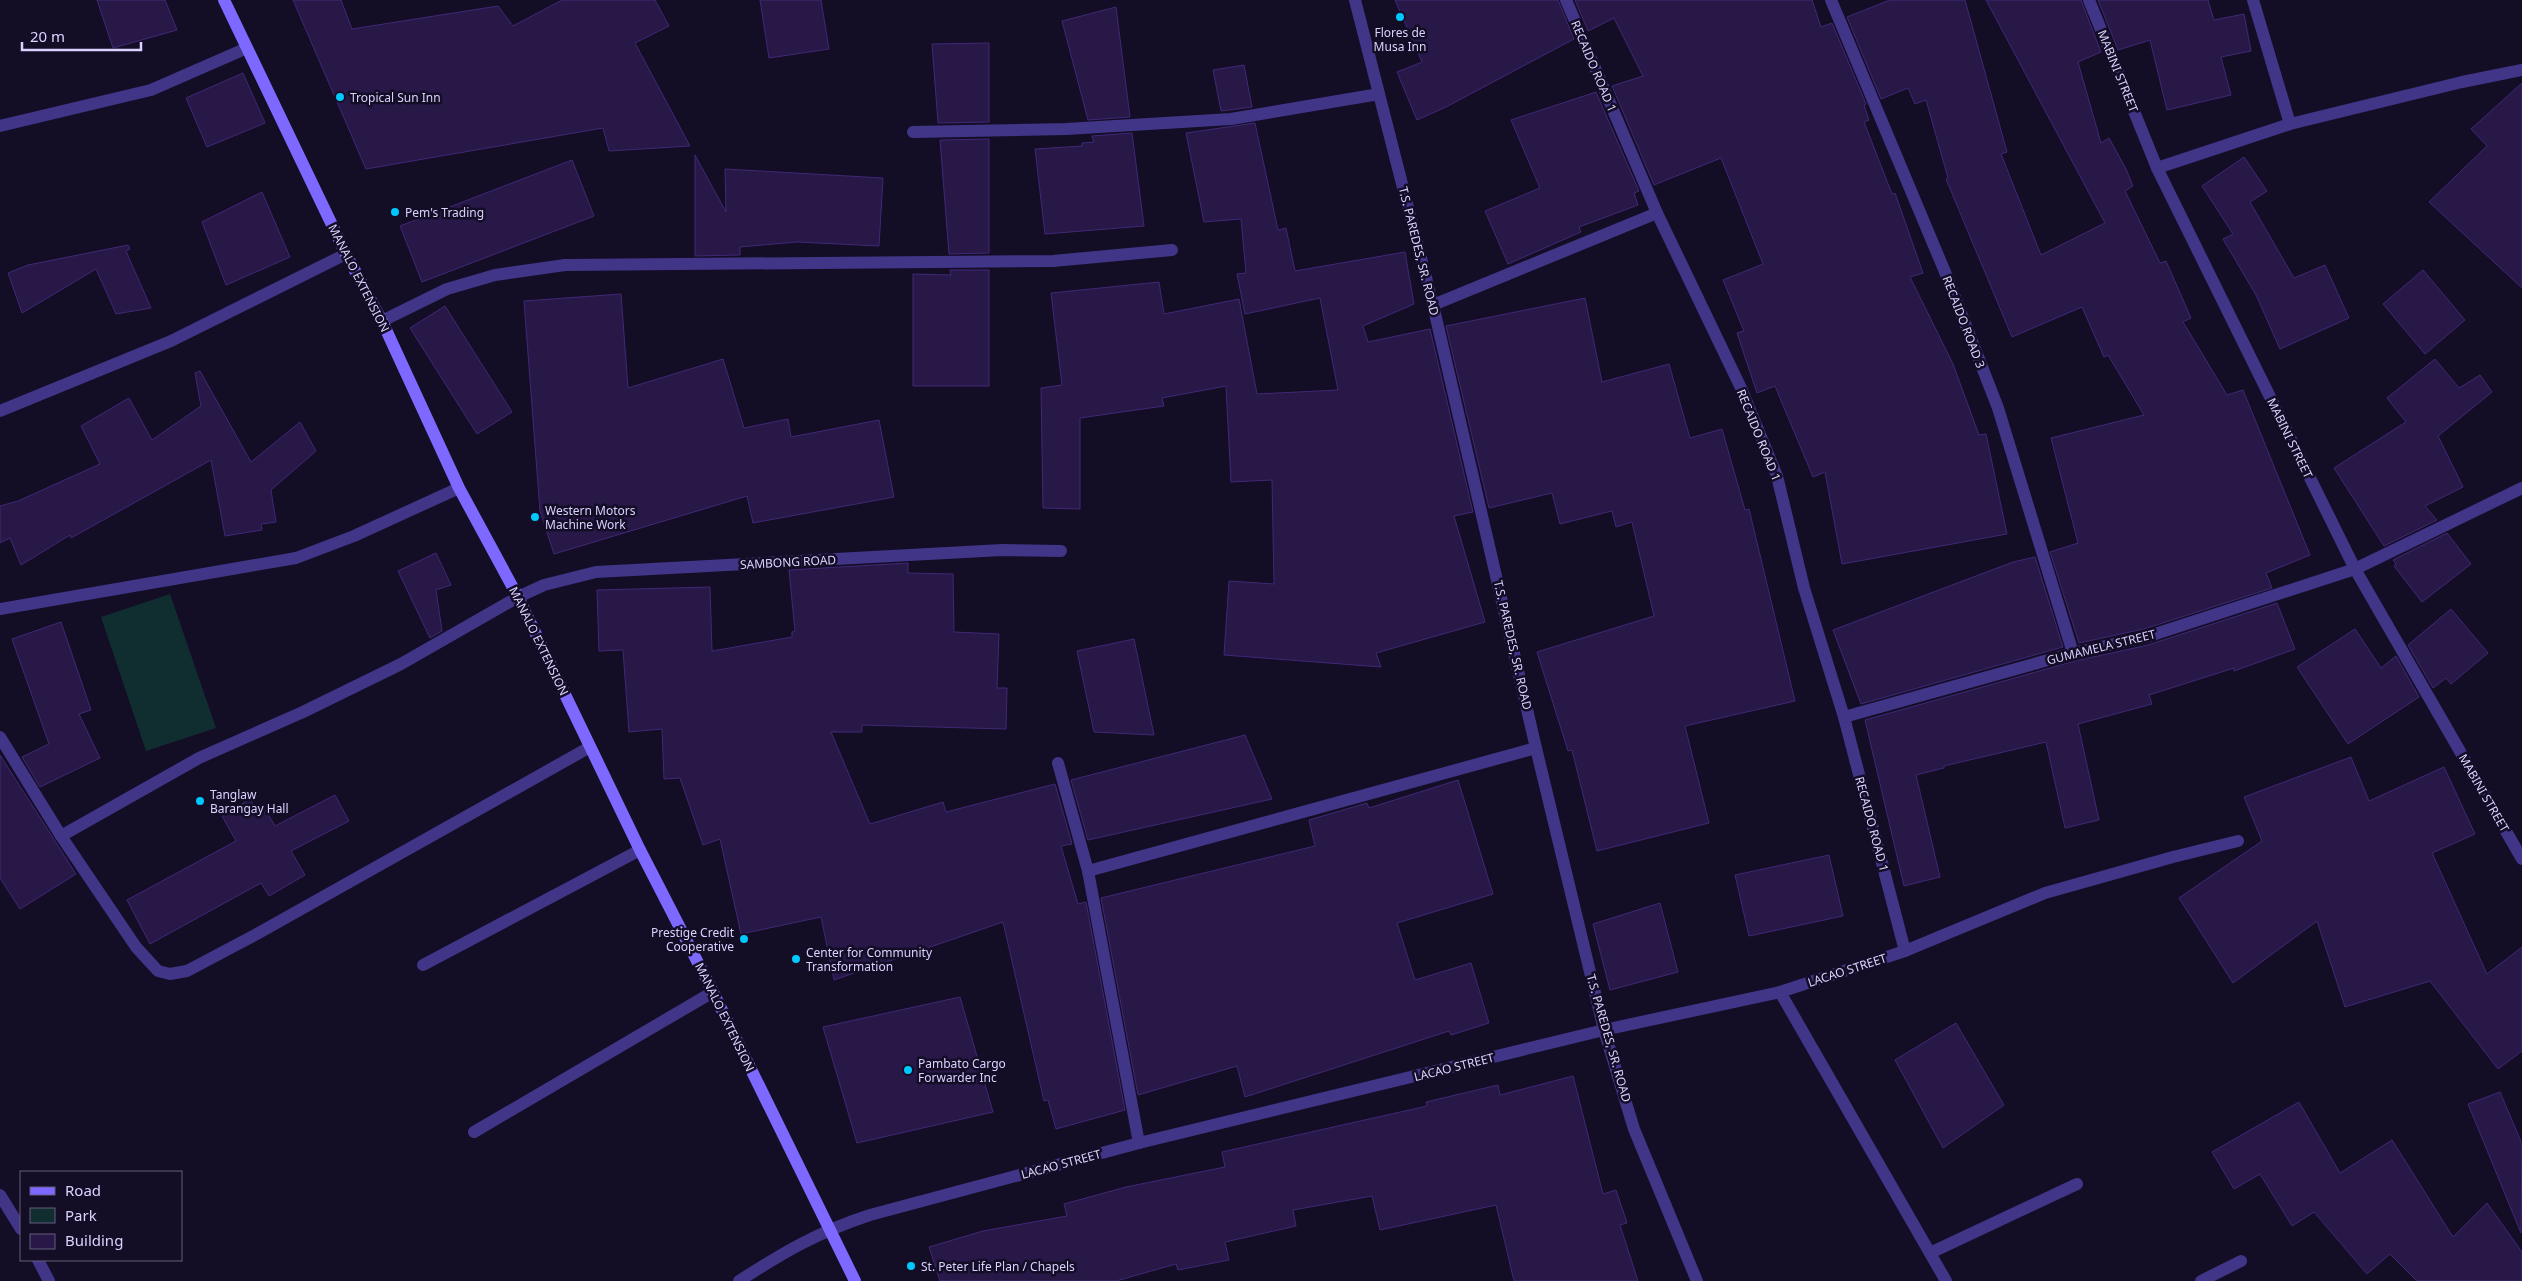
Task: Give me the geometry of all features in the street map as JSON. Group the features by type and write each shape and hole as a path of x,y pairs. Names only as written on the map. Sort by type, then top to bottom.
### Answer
{"street":[{"name":"MANALO EXTENSION","path":"224,0 346,254 382,321 459,488 518,597 640,850 713,992 855,1281"},
{"name":"T.S. PAREDES, SR. ROAD","path":"1355,0 1433,305 1604,1030 1634,1129 1697,1281"},
{"name":"RECAIDO ROAD 1","path":"1566,0 1657,213 1740,388 1777,476 1804,588 1844,717 1905,951"},
{"name":"RECAIDO ROAD 3","path":"1831,0 1945,272 1998,408 2073,653"},
{"name":"MABINI STREET","path":"2090,0 2157,168 2355,569 2522,859"},
{"path":"2253,0 2290,124"},
{"path":"0,126 151,90 247,48"},
{"path":"2157,168 2290,124 2462,82 2522,70"},
{"path":"913,132 1066,129 1231,120 1379,94"},
{"path":"1433,305 1657,213"},
{"path":"382,321 447,289 495,275 565,264 1053,261 1172,250"},
{"path":"0,411 171,341 346,254"},
{"path":"0,609 296,558 354,536 459,488"},
{"name":"GUMAMELA STREET","path":"1844,717 2073,653 2146,637 2355,569 2522,488"},
{"name":"SAMBONG ROAD","path":"61,836 199,758 303,712 401,664 544,584 596,572 1002,550 1061,550"},
{"path":"0,737 61,836 148,961 158,971 170,974 187,971 590,747"},
{"path":"1088,871 1536,748"},
{"path":"1058,763 1088,871 1139,1143"},
{"name":"LACAO STREET","path":"739,1281 784,1251 829,1229 870,1215 1139,1143 1604,1030 1780,992 1905,951 2045,893 2173,856 2238,842"},
{"path":"423,965 640,850"},
{"path":"474,1132 713,992"},
{"path":"1780,992 1946,1281"},
{"path":"1930,1254 2077,1184"},
{"path":"0,1195 20,1227"},
{"path":"39,1261 49,1281"},
{"path":"2201,1281 2241,1261"}],"green space":[{"path":"170,594 216,728 146,751 101,617"}],"building":[{"path":"97,0 165,0 177,30 113,48"},
{"path":"293,0 341,0 352,29 498,6 513,26 562,0 655,0 669,26 635,43 690,146 609,151 603,128 366,169"},
{"path":"760,0 821,0 829,49 769,58"},
{"path":"1395,0 1558,0 1574,39 1446,107 1417,120 1397,72 1422,62"},
{"path":"1575,0 1812,0 1821,27 1832,23 1866,104 1864,105 1869,120 1864,122 1892,194 1895,193 1923,273 1910,277 1953,364 1979,435 1986,434 2007,534 1842,564 1825,472 1813,477 1775,386 1757,393 1737,333 1744,331 1723,280 1763,264 1721,158 1654,185 1612,86 1643,76 1614,18 1588,31"},
{"path":"1890,0 1965,0 2007,152 2001,154 2041,255 2105,223 1986,0 2081,0 2101,52 2078,62 2101,143 2109,138 2126,169 2133,186 2125,191 2160,263 2166,261 2191,318 2183,322 2227,395 2243,390 2310,555 2266,573 2272,588 2144,629 2079,643 2050,552 2078,543 2051,438 2144,415 2108,355 2104,357 2082,307 2012,337 1946,179 1948,178 1926,100 1915,104 1908,88 1881,99 1847,17"},
{"path":"2098,0 2208,0 2214,20 2244,14 2251,51 2221,57 2231,95 2167,110 2150,40 2118,50"},
{"path":"1116,7 1130,117 1088,120 1062,21"},
{"path":"989,43 989,122 938,123 932,44"},
{"path":"1244,65 1252,107 1221,111 1213,70"},
{"path":"243,73 265,123 207,147 186,98"},
{"path":"2522,83 2522,288 2429,202 2487,146 2471,129"},
{"path":"1596,92 1639,191 1634,193 1638,205 1579,227 1581,232 1508,264 1485,211 1540,188 1511,120"},
{"path":"1255,123 1278,230 1286,228 1295,271 1405,252 1414,304 1363,326 1368,342 1430,329 1473,512 1454,516 1485,622 1376,653 1381,667 1224,655 1229,581 1274,584 1272,480 1231,482 1226,386 1162,398 1164,406 1080,418 1080,509 1043,508 1041,388 1062,385 1051,293 1159,282 1164,314 1239,299 1257,394 1338,390 1320,298 1245,314 1237,274 1246,273 1241,219 1204,222 1186,133"},
{"path":"1132,133 1144,226 1045,234 1035,149 1082,146 1082,143 1094,142 1092,136"},
{"path":"989,139 989,253 949,254 940,140"},
{"path":"695,155 726,212 725,169 883,178 879,246 797,242 740,247 740,255 695,256"},
{"path":"2244,157 2267,191 2250,202 2294,278 2325,265 2349,318 2280,349 2256,295 2223,239 2233,234 2202,186"},
{"path":"572,160 594,216 422,282 400,226"},
{"path":"262,192 290,257 226,285 202,222"},
{"path":"128,245 130,249 126,251 151,308 116,314 96,269 22,313 8,273 28,265"},
{"path":"950,270 989,270 989,386 913,386 913,274 951,275"},
{"path":"2423,270 2465,320 2425,354 2383,304"},
{"path":"621,294 628,388 723,359 744,428 788,419 791,437 879,420 894,497 753,523 747,496 554,554 540,511 524,301"},
{"path":"1585,298 1602,382 1669,364 1690,438 1722,429 1745,510 1749,509 1795,701 1685,726 1709,823 1597,851 1572,750 1568,751 1537,652 1654,616 1632,522 1616,527 1612,511 1560,524 1552,493 1489,508 1446,326"},
{"path":"445,306 512,412 477,434 410,328"},
{"path":"2435,359 2459,388 2480,375 2492,392 2438,436 2463,487 2425,506 2437,520 2384,546 2334,468 2406,422 2387,398"},
{"path":"200,371 251,462 300,422 316,451 271,490 276,522 261,524 262,530 225,536 211,460 71,538 70,535 21,565 10,538 0,543 0,506 18,501 100,464 81,426 129,398 152,440 201,406 195,373"},
{"path":"2447,533 2471,564 2422,602 2394,566 2396,564 2393,560"},
{"path":"436,553 451,585 436,590 442,631 430,638 398,571"},
{"path":"2035,557 2063,647 1861,704 1833,630 2013,562"},
{"path":"908,563 908,573 953,574 954,632 999,634 997,688 1007,688 1006,729 862,725 862,732 831,732 870,824 943,802 946,812 1055,784 1072,844 1061,846 1078,904 1086,902 1125,1110 1056,1129 1048,1100 1044,1101 1003,922 834,980 821,917 741,934 720,839 703,845 680,778 664,779 662,729 629,732 623,650 599,651 597,590 710,587 712,651 792,637 792,632 795,631 789,570"},
{"path":"2277,603 2295,649 2234,671 2234,668 2149,695 2152,704 2078,724 2099,820 2065,828 2046,742 1944,766 1944,768 1916,775 1940,877 1904,886 1865,720 2075,661 2148,645"},
{"path":"2451,609 2488,653 2451,684 2446,678 2433,688 2408,645"},
{"path":"61,622 91,710 79,714 100,758 40,787 22,757 49,744 12,639"},
{"path":"2355,629 2381,668 2396,656 2419,697 2348,744 2297,667"},
{"path":"1134,639 1154,735 1094,732 1077,651"},
{"path":"1245,735 1272,799 1088,840 1071,780"},
{"path":"0,755 76,874 20,909 0,878"},
{"path":"2351,757 2369,801 2444,767 2475,834 2432,853 2487,974 2522,947 2522,1051 2498,1069 2430,981 2345,1007 2317,921 2233,983 2179,898 2262,841 2244,797"},
{"path":"1458,780 1493,894 1397,923 1415,980 1471,963 1489,1023 1451,1035 1449,1031 1245,1097 1237,1066 1138,1095 1101,898 1315,846 1309,820 1367,803 1369,808"},
{"path":"335,795 349,821 291,851 305,875 269,896 261,883 150,944 127,900 236,841 222,816 250,799 255,808 262,804 275,826"},
{"path":"1829,855 1843,916 1749,936 1735,875"},
{"path":"1660,903 1678,972 1610,990 1593,924"},
{"name":"Pambato Cargo Forwarder Inc","path":"960,997 993,1112 857,1143 823,1027"},
{"path":"1956,1023 2004,1105 1943,1148 1895,1060"},
{"path":"1573,1076 1603,1194 1616,1190 1627,1223 1620,1225 1638,1281 1514,1281 1496,1205 1380,1230 1372,1196 1293,1210 1296,1226 1225,1242 1229,1260 1178,1270 1176,1264 1116,1281 940,1281 929,1247 983,1231 1067,1216 1064,1204 1126,1187 1225,1167 1222,1152 1427,1106 1426,1102 1498,1085 1500,1095"},
{"path":"2500,1092 2522,1144 2521,1233 2468,1104"},
{"path":"2299,1102 2340,1173 2392,1140 2453,1237 2487,1203 2522,1252 2522,1281 2417,1281 2390,1254 2367,1274 2314,1212 2292,1226 2260,1174 2234,1189 2212,1152"}],"place":[{"name":"Flores de Musa Inn","path":"1400,17"},
{"name":"Tropical Sun Inn","path":"340,97"},
{"name":"Pem's Trading","path":"395,212"},
{"name":"Western Motors Machine Work","path":"535,517"},
{"name":"Tanglaw Barangay Hall","path":"200,801"},
{"name":"Prestige Credit Cooperative","path":"744,939"},
{"name":"Center for Community Transformation","path":"796,959"},
{"name":"Pambato Cargo Forwarder Inc","path":"908,1070"},
{"name":"St. Peter Life Plan / Chapels","path":"911,1266"}]}
